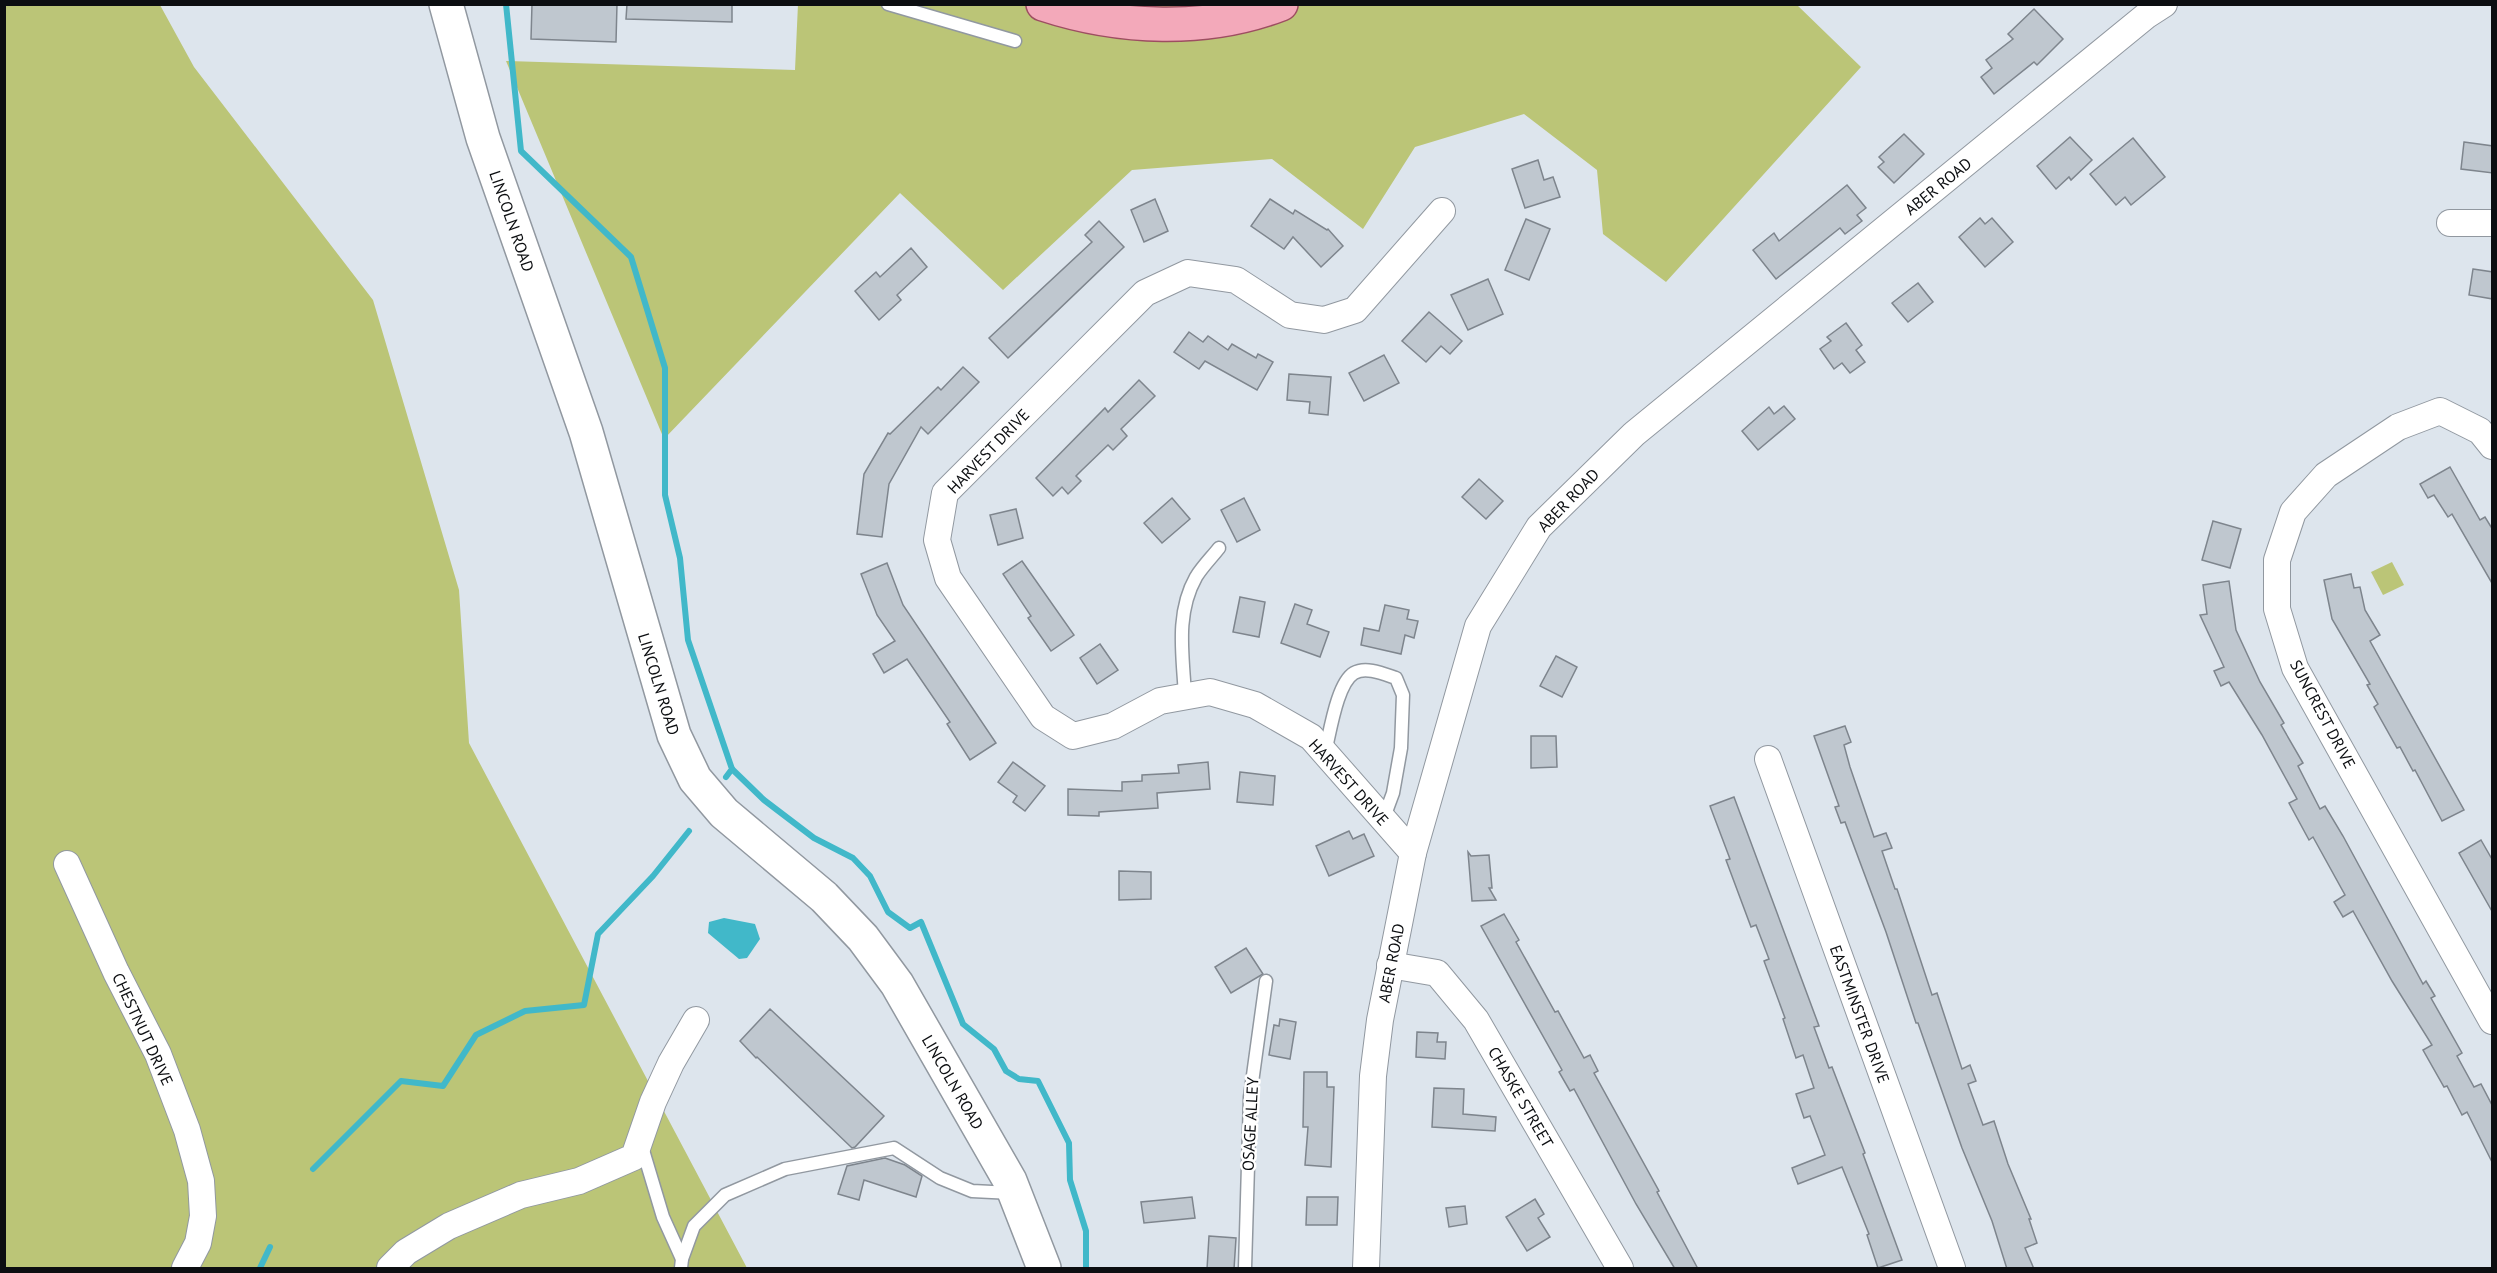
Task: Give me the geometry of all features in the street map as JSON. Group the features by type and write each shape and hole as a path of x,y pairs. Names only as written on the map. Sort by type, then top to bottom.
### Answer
{"main road":[{"path":"1044,4 1084,16 1155,24 1229,19 1281,4"}],"street":[{"name":"LINCOLN ROAD","path":"446,4 483,138 586,432 678,744 695,779 724,813 824,897 863,938 897,984 1010,1181 1044,1269"},
{"name":"ABER ROAD","path":"1366,1269 1373,1076 1380,1020 1413,853 1478,626 1539,527 1634,434 2163,4"},
{"name":"HARVEST DRIVE","path":"1413,853 1311,737 1255,705 1209,692 1185,696 1160,701 1113,726 1072,736 1042,717 948,578 937,540 945,492 1145,293 1188,273 1236,280 1290,315 1324,320 1355,310 1442,211"},
{"path":"2450,223 2493,223"},
{"name":"SUNCREST DRIVE","path":"2493,446 2480,430 2440,411 2398,427 2326,475 2294,512 2277,560 2277,609 2295,668 2493,1021"},
{"name":"EASTMINSTER DRIVE","path":"1768,759 1952,1269"},
{"name":"CHESTNUT DRIVE","path":"67,864 116,972 158,1054 187,1130 201,1181 203,1216 198,1243 185,1269"},
{"name":"CHASKE STREET","path":"1390,965 1437,973 1476,1020 1620,1269"},
{"path":"390,1269 406,1251 448,1226 521,1195 579,1181 634,1157 666,1072 696,1020"}],"lane":[{"path":"888,4 1015,41"},
{"path":"1185,696 1182,629 1185,604 1196,576 1219,548"},
{"path":"1324,753 1343,683 1355,672 1372,670 1396,678 1403,695 1401,748 1393,794 1383,820"},
{"name":"OSAGE ALLEY","path":"1245,1269 1250,1096 1266,981"},
{"path":"640,1143 663,1217 682,1264"},
{"path":"682,1264 694,1226 725,1195 784,1169 894,1148 940,1178 972,1191 1015,1193"}],"green space":[{"path":"798,4 1796,4 1861,67 1666,282 1603,234 1597,170 1524,114 1415,147 1363,229 1272,159 1132,170 1003,290 900,193 664,439 506,61 795,70"},
{"path":"5,5 160,5 194,67 373,300 459,590 469,743 747,1268 5,1268"},
{"path":"2392,562 2404,585 2383,595 2371,572"}],"water":[{"path":"724,918 755,924 760,939 747,958 739,959 708,933 709,922"}],"building":[{"path":"532,4 617,4 616,42 531,39"},
{"path":"627,4 732,4 732,22 626,19"},
{"path":"2034,9 2063,39 2037,65 2034,62 1994,94 1981,77 1992,68 1986,60 2013,39 2008,34"},
{"path":"1904,134 1924,154 1894,183 1878,167 1884,162 1879,157"},
{"path":"2070,137 2092,160 2071,180 2069,177 2056,189 2037,166"},
{"path":"2133,138 2165,177 2131,205 2125,197 2116,205 2090,174"},
{"path":"2464,142 2493,146 2493,173 2461,169"},
{"path":"1538,160 1544,180 1553,177 1560,197 1525,208 1512,169"},
{"path":"1847,185 1866,208 1857,215 1862,221 1845,234 1840,228 1776,279 1753,250 1774,233 1779,241"},
{"path":"1155,199 1168,231 1144,242 1131,210"},
{"path":"1270,199 1293,214 1295,210 1328,229 1343,246 1321,267 1293,237 1284,249 1251,226"},
{"path":"1980,218 1985,224 1992,218 2013,242 1985,267 1959,237"},
{"path":"1526,219 1550,229 1529,280 1505,270"},
{"path":"1099,221 1124,247 1008,358 989,338 1092,242 1085,235"},
{"path":"911,248 927,267 897,295 901,300 879,320 855,291 876,272 880,277"},
{"path":"2473,269 2493,272 2493,299 2469,295"},
{"path":"1488,279 1503,314 1468,330 1451,295"},
{"path":"1918,283 1933,302 1908,322 1892,303"},
{"path":"1429,312 1462,341 1450,354 1441,346 1426,362 1402,341"},
{"path":"1846,323 1862,345 1856,350 1865,362 1850,373 1842,363 1834,369 1820,349 1831,341 1827,337"},
{"path":"1189,332 1203,342 1208,336 1228,350 1232,344 1256,358 1258,354 1273,362 1257,390 1205,361 1199,369 1174,352"},
{"path":"1384,355 1399,383 1364,401 1349,373"},
{"path":"963,367 979,382 928,434 921,427 889,484 882,537 857,534 864,474 888,433 890,434 938,387 941,390"},
{"path":"1289,374 1331,377 1328,415 1309,413 1310,402 1287,400"},
{"path":"1139,380 1155,396 1121,429 1127,436 1113,450 1108,445 1082,470 1076,476 1081,481 1068,494 1062,487 1053,496 1036,478 1105,408 1108,412"},
{"path":"1784,406 1795,419 1758,450 1742,431 1769,407 1774,414"},
{"path":"2450,467 2480,520 2485,517 2493,530 2493,585 2452,514 2448,517 2434,495 2428,498 2420,484"},
{"path":"1479,479 1503,501 1486,519 1462,497"},
{"path":"1172,498 1190,519 1162,543 1144,523"},
{"path":"1244,498 1260,530 1237,542 1221,510"},
{"path":"1016,509 1023,538 998,545 990,515"},
{"path":"2213,521 2241,529 2230,568 2202,560"},
{"path":"1022,561 1074,635 1051,651 1028,618 1031,616 1003,574"},
{"path":"887,563 903,605 996,743 970,760 947,724 950,722 907,659 884,673 873,654 895,641 877,615 861,574"},
{"path":"2351,574 2354,588 2360,587 2365,610 2380,635 2370,641 2464,810 2442,821 2415,770 2413,771 2400,747 2397,748 2374,707 2378,704 2367,685 2370,684 2332,619 2324,580"},
{"path":"2229,581 2236,630 2260,682 2284,723 2281,725 2303,763 2298,766 2320,809 2325,806 2343,836 2423,984 2426,981 2435,996 2431,998 2462,1053 2457,1056 2474,1087 2481,1084 2493,1107 2493,1164 2467,1112 2462,1115 2447,1086 2444,1087 2423,1050 2432,1045 2392,981 2353,911 2343,917 2334,902 2345,895 2313,837 2309,840 2289,803 2297,799 2262,735 2229,682 2221,686 2214,671 2224,667 2200,615 2207,614 2203,585"},
{"path":"1240,597 1265,602 1259,637 1233,632"},
{"path":"1295,604 1312,610 1307,624 1329,632 1320,657 1281,643"},
{"path":"1385,605 1409,610 1407,619 1418,621 1414,638 1405,635 1401,654 1361,645 1364,628 1379,631"},
{"path":"1100,644 1118,670 1097,684 1080,658"},
{"path":"1556,656 1577,667 1562,697 1540,686"},
{"path":"1845,726 1851,742 1844,745 1850,767 1874,837 1886,833 1892,848 1882,851 1932,995 1937,993 1962,1069 1970,1065 1976,1081 1968,1084 1983,1125 1994,1121 2008,1164 2031,1219 2029,1219 2037,1243 2025,1248 2034,1269 2007,1269 1992,1221 1962,1148 1918,1023 1916,1023 1886,932 1845,822 1841,823 1835,807 1839,806 1814,736"},
{"path":"1531,736 1556,736 1557,767 1531,768"},
{"path":"1013,762 1045,786 1025,811 1013,802 1017,796 998,782"},
{"path":"1208,762 1210,789 1157,793 1158,808 1099,812 1099,816 1068,815 1068,789 1122,791 1122,782 1142,781 1142,775 1179,773 1178,765"},
{"path":"1240,772 1275,776 1273,805 1237,802"},
{"path":"1734,797 1819,1026 1814,1027 1865,1153 1863,1154 1902,1260 1878,1268 1867,1235 1869,1234 1842,1167 1798,1184 1792,1168 1825,1155 1810,1116 1804,1118 1796,1094 1814,1088 1803,1055 1796,1058 1783,1019 1785,1018 1764,961 1769,959 1756,925 1751,927 1726,860 1730,859 1710,806"},
{"path":"1349,831 1353,839 1364,834 1374,856 1329,876 1316,846"},
{"path":"2481,840 2493,861 2493,913 2459,853"},
{"path":"1468,852 1471,856 1489,855 1492,888 1489,888 1496,900 1472,901"},
{"path":"1119,871 1151,872 1151,899 1119,900"},
{"path":"1504,914 1519,940 1516,942 1555,1012 1558,1011 1584,1058 1590,1055 1598,1071 1594,1073 1659,1191 1657,1192 1698,1269 1675,1269 1636,1204 1574,1089 1570,1091 1559,1072 1562,1070 1481,926"},
{"path":"1246,948 1263,974 1231,993 1215,967"},
{"path":"770,1009 884,1116 855,1147 852,1148 740,1041"},
{"path":"1280,1019 1296,1022 1290,1059 1269,1055 1274,1025 1279,1026"},
{"path":"1417,1032 1438,1033 1437,1042 1446,1042 1445,1059 1416,1057"},
{"path":"1304,1072 1327,1072 1327,1087 1334,1087 1331,1167 1305,1165 1308,1127 1303,1127"},
{"path":"1434,1088 1464,1089 1463,1114 1496,1117 1495,1131 1432,1127"},
{"path":"885,1158 905,1165 922,1176 916,1197 864,1180 859,1200 838,1194 847,1166"},
{"path":"1192,1197 1195,1218 1144,1223 1141,1202"},
{"path":"1307,1197 1338,1197 1337,1225 1306,1225"},
{"path":"1535,1199 1544,1214 1538,1218 1550,1237 1527,1251 1506,1217"},
{"path":"1465,1206 1467,1224 1449,1227 1446,1208"},
{"path":"1209,1236 1236,1238 1234,1269 1207,1269"}],"waterway":[{"path":"506,4 521,151 631,257 665,368 665,495 680,558 688,640 732,769 726,777"},
{"path":"732,769 764,800 814,838 853,858 870,876 888,912 910,928 921,922 963,1024 994,1049 1006,1071 1019,1079 1038,1081 1069,1143 1070,1180 1086,1231 1086,1268"},
{"path":"313,1169 401,1081 443,1086 476,1035 525,1011 584,1005 598,934 653,876 689,831"},
{"path":"260,1268 270,1247"}]}
